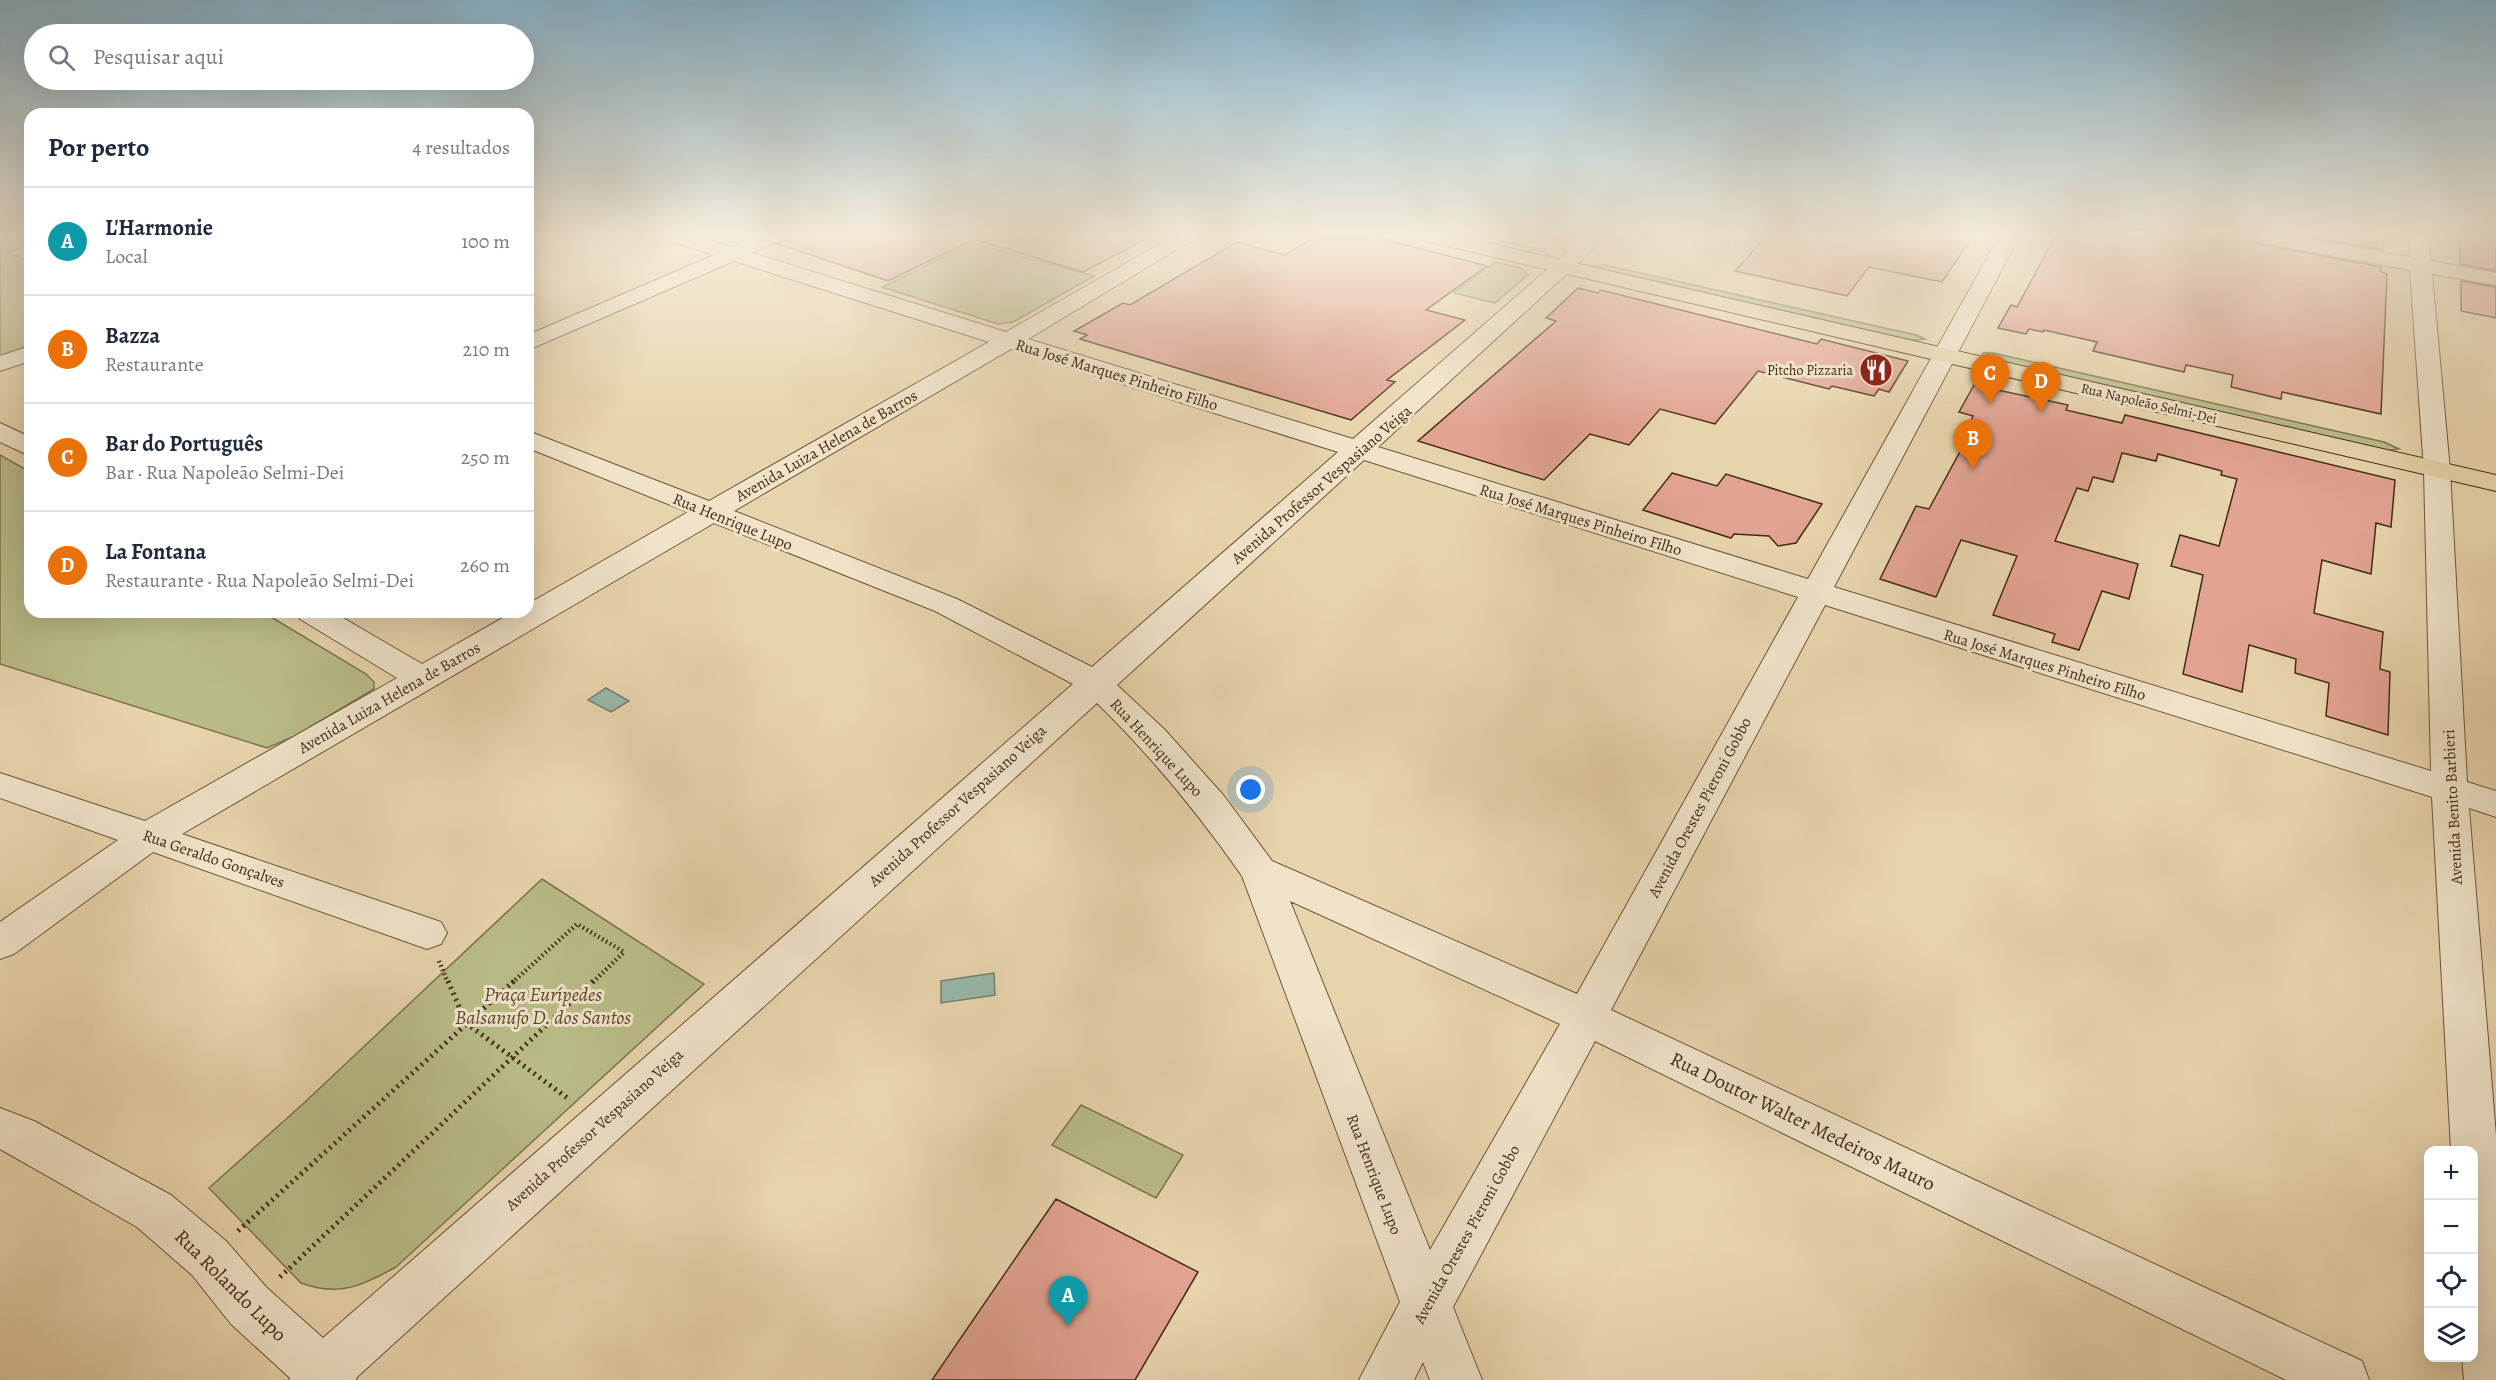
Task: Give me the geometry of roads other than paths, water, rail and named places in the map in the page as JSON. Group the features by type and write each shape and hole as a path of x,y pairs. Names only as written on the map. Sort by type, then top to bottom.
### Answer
{"main road":[{"name":"Rua Napoleão Selmi-Dei","path":"1731,297 2437,459 2496,483"},
{"name":"Rua Napoleão Selmi-Dei","path":"2437,459 2496,462"}],"street":[{"path":"534,340 633,297"},
{"name":"Rua José Marques Pinheiro Filho","path":"869,297 2496,804"},
{"name":"Avenida Luiza Helena de Barros","path":"534,613 1082,297"},
{"name":"Avenida Professor Vespasiano Veiga","path":"323,1378 600,1123 1530,297"},
{"name":"Avenida Orestes Pieroni Gobbo","path":"1385,1380 1586,1017 1976,297"},
{"name":"Avenida Benito Barbieri","path":"2423,297 2437,459 2450,789 2490,1380"},
{"path":"0,364 24,355"},
{"path":"0,431 24,445"},
{"name":"Rua Henrique Lupo","path":"534,441 946,605 1095,682 1153,738 1211,804 1259,872 1456,1380"},
{"path":"321,618 421,678"},
{"name":"Avenida Luiza Helena de Barros","path":"0,943 150,836 525,618"},
{"name":"Rua Geraldo Gonçalves","path":"0,784 427,933"},
{"name":"Rua Doutor Walter Medeiros Mauro","path":"1259,872 1586,1017 2343,1380"},
{"name":"Rua Rolando Lupo","path":"6,1138 154,1211 209,1258 249,1306 323,1378"}],"place":[{"name":"Pitcho Pizzaria","path":"1876,370"},
{"name":"Bar do Português","path":"1990,404"},
{"name":"La Fontana","path":"2041,412"},
{"name":"Bazza","path":"1973,469"},
{"name":"L'Harmonie","path":"1068,1326"}],"park label":[{"name":"Praça Eurípedes Balsanufo D. dos Santos","path":"543,1006"}]}
